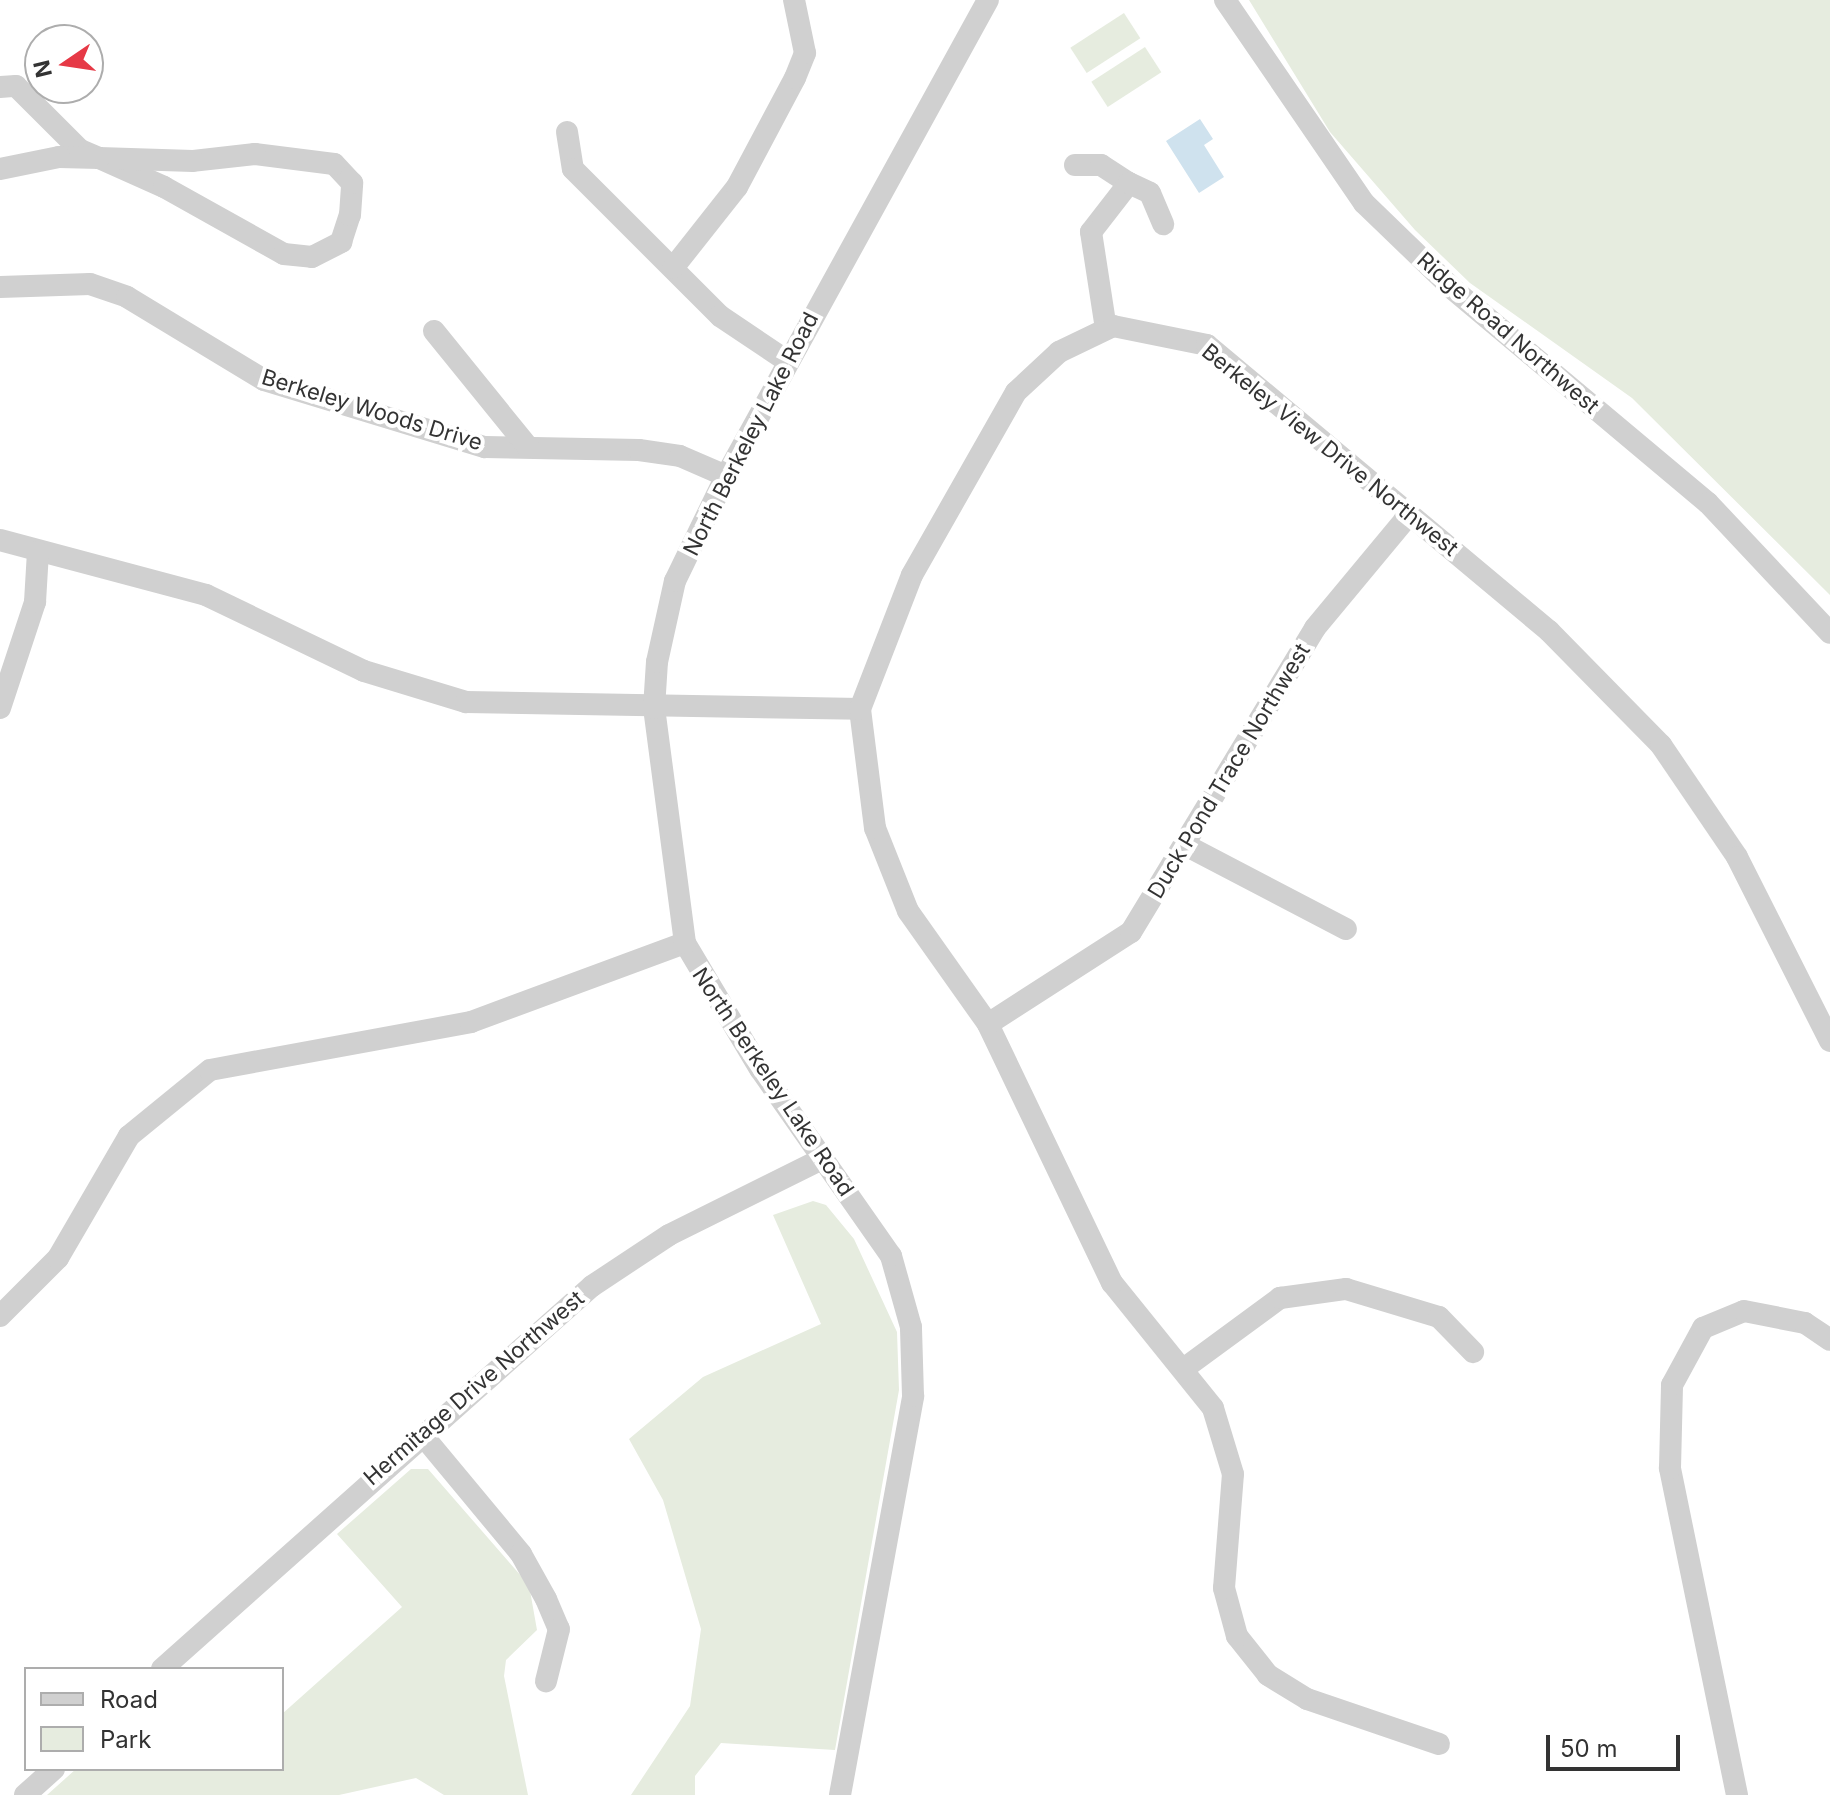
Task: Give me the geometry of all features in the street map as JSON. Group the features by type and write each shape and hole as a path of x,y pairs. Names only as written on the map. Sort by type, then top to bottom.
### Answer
{"street":[{"path":"673,268 737,187 795,78 805,53 794,0"},
{"name":"North Berkeley Lake Road","path":"840,1795 913,1396 911,1327 891,1256 822,1159 685,943 654,708 675,581 787,361 988,0"},
{"name":"Ridge Road Northwest","path":"1225,0 1364,203 1454,290 1708,503 1830,633"},
{"path":"0,87 16,86 36,113 99,158 284,254 312,257 341,242 350,215 352,183 334,164 255,154 99,158 59,157 0,169"},
{"path":"567,132 573,169 720,316 787,361"},
{"path":"1075,165 1101,165 1150,193 1163,224"},
{"path":"1129,183 1091,232 1106,329 1059,352 1008,404 912,575 860,709 886,865 908,911 988,1024 1104,1267 1142,1327 1186,1367 1213,1408 1233,1474 1224,1588 1237,1636 1268,1675 1307,1699 1439,1744"},
{"name":"Berkeley Woods Drive","path":"0,287 90,284 127,297 264,380 485,447 667,454 726,476"},
{"name":"Berkeley View Drive Northwest","path":"1106,329 1207,345 1605,683 1661,745 1737,857 1830,1041"},
{"name":"Berkeley Woods Drive","path":"434,331 528,447"},
{"name":"Duck Pond Trace Northwest","path":"988,1024 1116,947 1189,847 1315,628 1407,517"},
{"path":"0,540 206,595 416,689 466,702 654,708 860,709"},
{"path":"0,708 35,602 38,552"},
{"path":"1189,847 1346,929"},
{"path":"0,1316 58,1258 129,1136 210,1070 471,1022 685,943"},
{"name":"Hermitage Drive Northwest","path":"164,1667 592,1286 669,1235 822,1159"},
{"path":"1186,1367 1280,1298 1336,1290 1439,1317 1473,1352"},
{"path":"1737,1795 1670,1468 1672,1385 1703,1328 1744,1311 1805,1323 1830,1340"},
{"path":"424,1437 521,1554 546,1599 559,1629 546,1681"},
{"path":"25,1795 52,1771"}],"green space":[{"path":"1249,0 1830,0 1830,595 1632,398 1470,283 1415,230 1330,132"},
{"path":"1124,13 1140,38 1087,73 1070,48"},
{"path":"1145,47 1161,72 1108,107 1091,82"},
{"path":"813,1201 826,1205 854,1239 897,1332 899,1390 835,1750 721,1743 695,1776 695,1795 631,1795 690,1706 701,1629 663,1500 629,1439 703,1377 821,1324 773,1215"},
{"path":"411,1469 428,1469 529,1585 537,1630 506,1660 504,1676 528,1795 444,1795 416,1778 339,1795 47,1795 74,1771 284,1771 284,1712 402,1607 337,1534"}],"water":[{"path":"1200,119 1213,139 1204,145 1224,177 1199,193 1166,141"}]}
